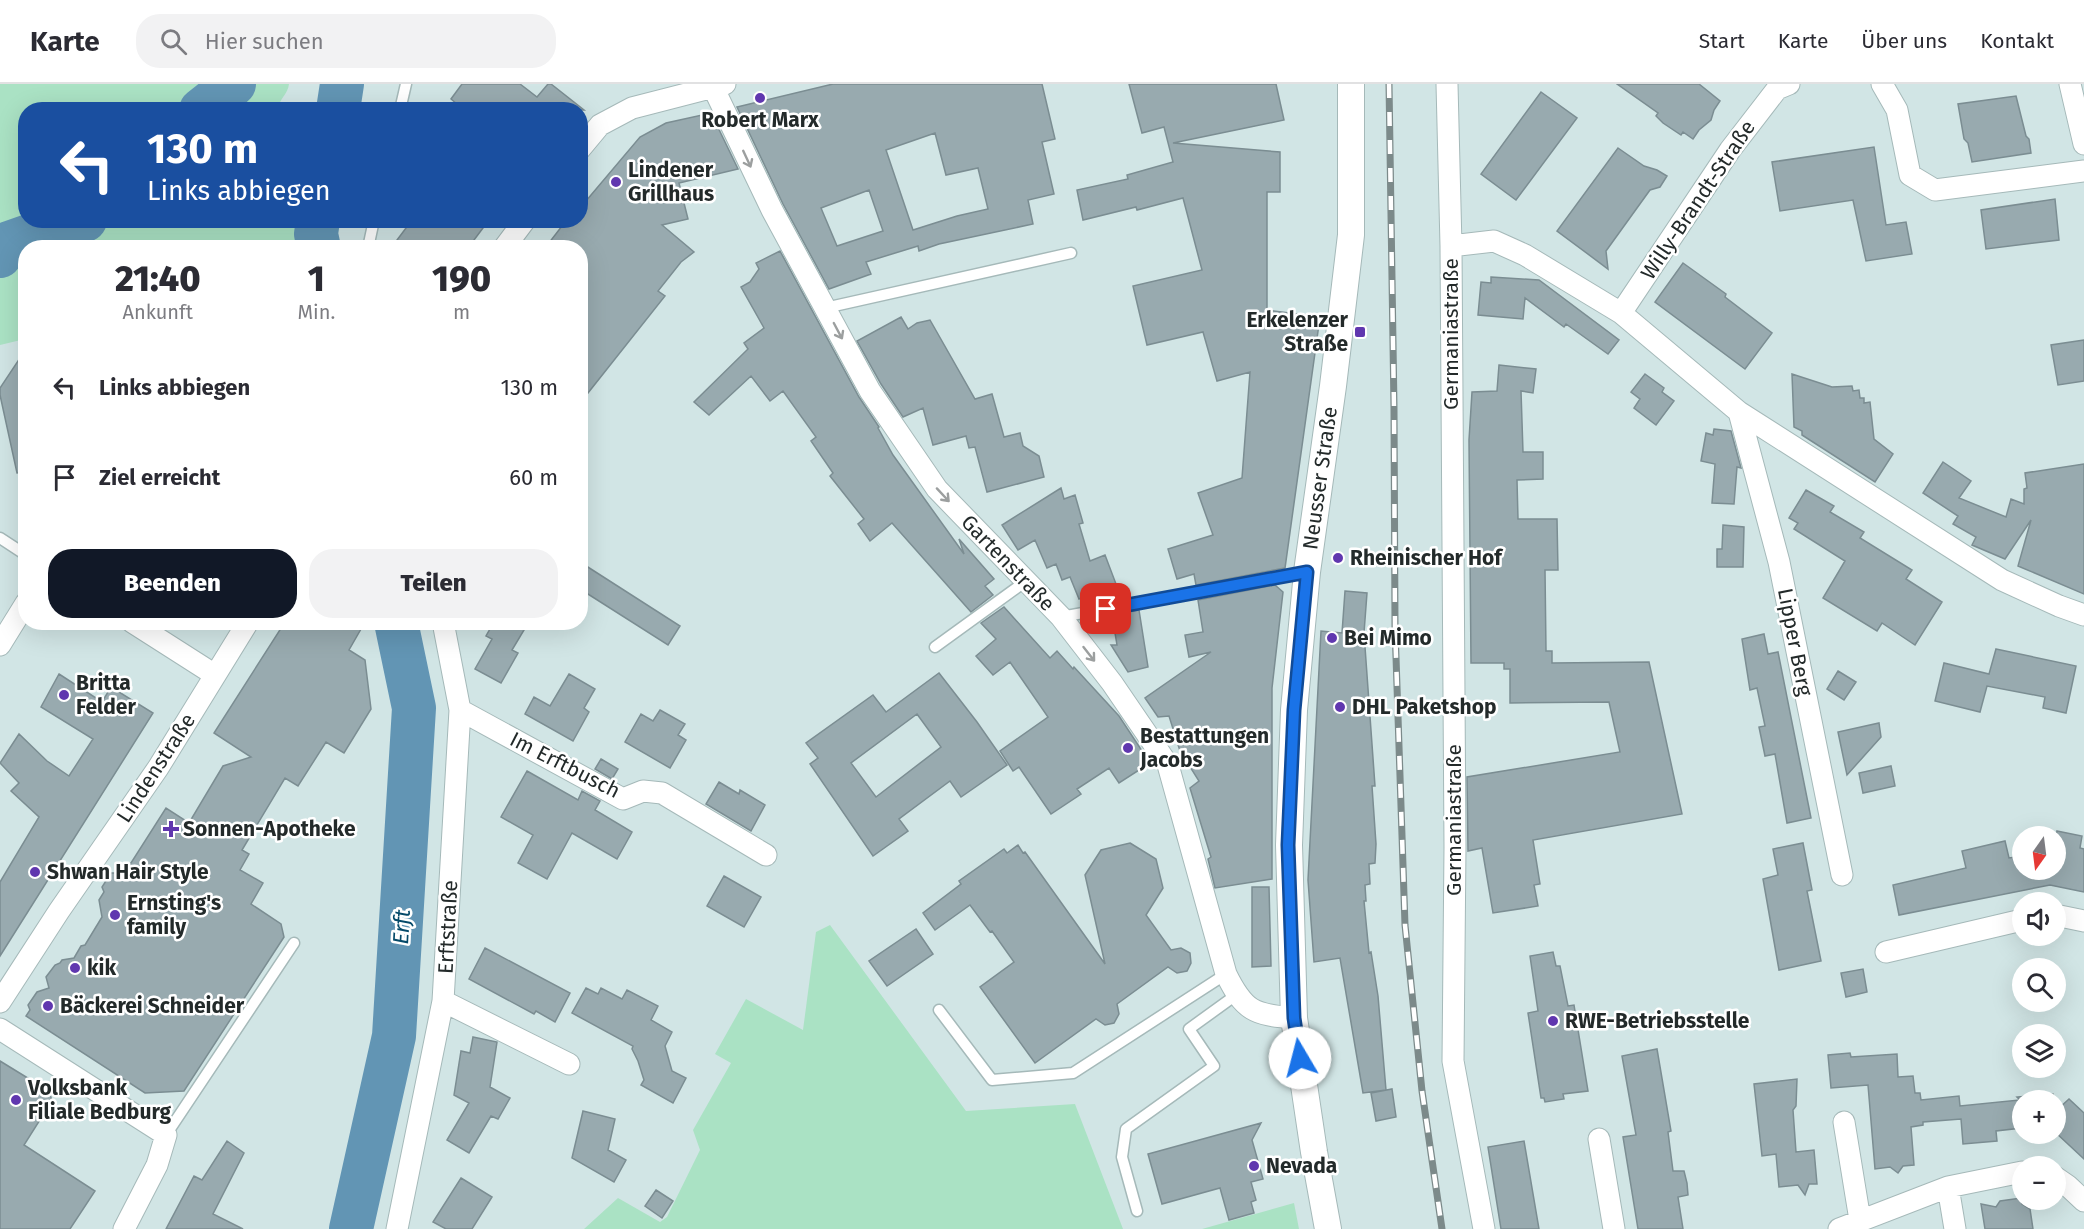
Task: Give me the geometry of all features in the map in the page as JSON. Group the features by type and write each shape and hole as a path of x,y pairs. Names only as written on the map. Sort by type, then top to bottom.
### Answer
{"street":[{"name":"Neusser Straße","path":"1328,1229 1294,1018 1288,845 1294,710 1307,572 1351,235 1351,84"},
{"name":"Germaniastraße","path":"1447,84 1451,246 1455,847 1453,1061 1484,1229"},
{"path":"1882,84 1897,110 1910,175 1935,190 2084,171"},
{"path":"2070,84 2084,144"},
{"path":"588,139 600,125 632,108 719,85"},
{"name":"Gartenstraße","path":"719,85 772,210 870,391 937,489 1061,617 1112,683 1168,765 1226,974 1236,995 1245,1004 1268,1016 1294,1018"},
{"name":"Willy-Brandt-Straße","path":"1622,313 1730,150 1779,86"},
{"path":"1451,246 1494,241 1525,255 1622,313 1739,412 2002,580 2084,615"},
{"name":"Lipper Berg","path":"1739,412 1779,562 1842,875"},
{"path":"0,645 18,616"},
{"path":"145,630 215,675"},
{"name":"Lindenstraße","path":"0,1002 59,911 158,768 243,630"},
{"name":"Erftstraße","path":"397,1229 443,1001 460,710 445,630"},
{"name":"Im Erftbusch","path":"460,710 623,799 643,790 662,793 766,855"},
{"path":"2066,917 2084,921"},
{"path":"1886,952 2012,922"},
{"path":"443,1001 569,1064"},
{"path":"0,1029 166,1135 157,1165 124,1229"},
{"path":"1844,1122 1860,1220"},
{"path":"1599,1139 1614,1229"},
{"path":"1839,1229 1948,1187 2012,1174"},
{"path":"2066,1185 2084,1201"},
{"path":"1948,1187 1955,1229"}],"lane":[{"path":"402,102 406,84"},
{"path":"825,308 1071,253"},
{"path":"0,538 18,550"},
{"path":"1061,617 1307,572"},
{"path":"935,647 1026,581"},
{"path":"166,1135 294,943"},
{"path":"939,1010 992,1080 1073,1073 1226,974"},
{"path":"1137,1211 1122,1157 1126,1129 1214,1066 1189,1029 1236,995"}],"green space":[{"path":"0,84 289,84 280,102 18,102 18,228 303,228 302,240 18,240 18,341 0,345"},
{"path":"830,925 966,1111 1075,1104 1123,1229 584,1229 618,1198 660,1222 667,1217 700,1150 693,1130 731,1063 715,1054 746,999 803,1030 816,932"},
{"path":"1294,1203 1299,1229 1202,1229"}],"building":[{"path":"462,84 520,84 537,97 548,84 551,84 574,102 455,102 451,99"},
{"path":"833,84 1042,84 1055,139 1042,142 1054,194 1028,200 1033,224 939,244 919,251 918,246 866,262 871,274 829,289 783,204 737,107","holes":["935,133 946,175 978,168 988,209 913,230 886,150","869,190 883,231 837,246 821,208"]},
{"path":"1129,84 1276,84 1284,120 1173,143 1280,152 1280,192 1267,192 1267,310 1320,317 1285,568 1196,585 1194,574 1177,579 1168,549 1213,535 1198,493 1242,478 1250,372 1217,381 1203,332 1147,345 1133,286 1202,270 1183,198 1137,210 1136,207 1083,220 1077,190 1128,179 1127,175 1173,162 1164,127 1142,133"},
{"path":"1617,84 1699,84 1720,101 1711,120 1699,130 1693,139 1683,132 1681,135 1663,123 1656,116 1658,113"},
{"path":"1541,92 1577,118 1516,200 1481,174"},
{"path":"2016,96 2031,153 1972,162 1968,143 1964,139 1958,104"},
{"path":"711,113 738,169 679,183 688,219 662,225 694,252 681,262 658,291 665,296 588,393 588,240 551,240 560,228 588,228 588,199 640,137 666,123"},
{"path":"1874,147 1886,225 1906,222 1912,254 1866,261 1853,200 1780,211 1772,162"},
{"path":"1618,148 1644,166 1667,176 1660,187 1650,190 1606,251 1608,269 1557,231"},
{"path":"2055,199 2059,240 1986,249 1981,210"},
{"path":"406,228 483,228 474,240 397,240"},
{"path":"780,251 893,455 964,554 959,539 994,579 985,586 993,595 971,612 892,523 870,541 858,524 864,519 830,476 833,473 811,441 816,437 783,391 770,401 751,376 709,415 694,402 748,349 744,343 764,328 741,287 750,282 759,269 756,263"},
{"path":"1683,263 1726,294 1725,297 1772,333 1745,369 1655,302"},
{"path":"1491,277 1539,280 1619,340 1608,354 1566,324 1564,327 1525,298 1523,319 1478,315 1481,282 1491,283"},
{"path":"901,317 908,329 917,323 930,320 975,399 992,394 1004,437 1020,433 1023,446 1039,456 1044,477 987,492 975,447 969,448 966,436 933,445 923,408 903,417 857,341"},
{"path":"2084,340 2084,381 2058,385 2051,345"},
{"path":"18,361 18,473 0,395 0,388"},
{"path":"1499,365 1536,369 1533,393 1521,391 1523,452 1543,452 1543,479 1517,480 1518,519 1557,519 1558,570 1545,570 1546,651 1552,651 1552,663 1649,662 1682,814 1533,840 1540,884 1534,885 1538,906 1493,913 1482,848 1468,851 1467,777 1620,752 1609,702 1510,703 1510,669 1504,669 1504,663 1471,663 1469,440 1472,392 1497,391"},
{"path":"1645,374 1664,388 1662,392 1674,401 1656,425 1634,408 1640,399 1631,392"},
{"path":"1792,374 1832,387 1852,386 1853,391 1859,390 1860,398 1864,398 1864,403 1870,402 1874,439 1893,454 1875,482 1802,435 1802,431 1794,427"},
{"path":"1714,429 1731,431 1741,468 1737,467 1734,504 1712,503 1715,464 1701,461 1706,433 1713,435"},
{"path":"1943,462 1971,481 1959,498 2006,517 2011,499 2024,504 2024,489 2027,488 2025,473 2084,464 2084,594 2018,566 2031,520 2005,559 1972,545 1976,537 1953,524 1958,516 1923,493"},
{"path":"1061,488 1064,499 1075,495 1083,523 1079,524 1090,561 1105,555 1116,584 1079,599 1070,577 1062,580 1056,564 1047,568 1035,540 1018,550 1002,525"},
{"path":"1806,490 1834,506 1830,512 1864,532 1860,538 1912,570 1906,579 1942,602 1915,645 1882,623 1877,631 1823,598 1845,561 1794,529 1798,523 1789,518"},
{"path":"1723,525 1744,527 1743,567 1717,567 1717,549 1722,549"},
{"path":"588,567 680,626 668,645 588,594"},
{"path":"1275,585 1283,592 1272,688 1272,879 1215,888 1208,859 1211,857 1190,788 1199,781 1180,751 1169,716 1158,717 1145,698 1211,652 1189,657 1185,635 1203,632 1198,600"},
{"path":"1345,591 1367,593 1364,633 1375,786 1372,786 1376,844 1375,863 1369,864 1370,884 1365,885 1366,901 1364,901 1369,953 1371,952 1378,996 1386,1090 1363,1093 1340,958 1314,962 1308,880 1321,631 1342,633"},
{"path":"1004,607 1050,658 1057,651 1073,669 1074,667 1119,716 1150,763 1119,783 1109,768 1077,789 1081,794 1051,814 1019,767 1013,771 1000,751 1048,717 1010,662 993,675 976,656 996,639 981,623"},
{"path":"1139,610 1148,667 1128,672 1111,645 1117,645 1112,615"},
{"path":"280,630 360,630 349,650 365,660 371,709 344,753 326,742 298,786 285,778 242,850 249,854 240,870 263,883 251,904 281,924 284,937 184,1091 145,1093 26,1016 30,1010 28,1005 37,992 49,988 46,977 55,965 62,960 74,958 81,946 85,945 102,917 99,900 104,892 102,887 111,873 117,873 121,864 131,863 166,808 189,823 223,766 251,757 214,733"},
{"path":"489,630 524,630 512,650 518,653 501,683 475,669 492,639 486,636"},
{"path":"1764,634 1768,654 1778,652 1811,818 1787,823 1775,754 1765,756 1759,727 1765,726 1757,688 1750,690 1742,639"},
{"path":"1996,649 2076,666 2066,713 2043,708 2045,697 1987,686 1980,712 1935,701 1944,663 1989,674"},
{"path":"1838,671 1856,682 1844,700 1827,689"},
{"path":"939,673 1007,765 961,797 950,781 899,819 908,831 873,856 810,764 818,758 806,743 873,695 886,712","holes":["917,714 941,747 876,797 851,763"]},
{"path":"59,674 102,702 111,687 153,713 0,956 0,882 39,817 11,791 19,783 0,763 19,734 47,761 69,776 93,739 41,707"},
{"path":"569,674 595,689 584,708 589,712 573,741 525,714 534,697 550,706"},
{"path":"660,710 685,724 678,735 686,740 670,768 625,742 641,714 653,721"},
{"path":"1879,723 1881,737 1847,775 1838,732"},
{"path":"601,759 618,769 612,779 595,769"},
{"path":"1891,766 1895,786 1863,793 1859,773"},
{"path":"527,771 578,800 582,791 600,801 595,810 632,832 617,859 572,833 547,879 518,863 533,835 501,817"},
{"path":"719,782 739,794 740,790 765,805 751,831 706,804"},
{"path":"2066,833 2082,836 2080,848 2084,849 2084,892 2050,885 1899,915 1893,885 1966,868 1962,851 2005,841 2009,858 2012,858 2012,880 2066,880"},
{"path":"1130,843 1156,859 1163,888 1146,915 1171,950 1181,948 1190,953 1191,963 1187,971 1177,973 1168,967 1117,1004 1119,1014 1114,1023 1105,1025 1096,1019 1035,1063 980,987 1014,962 992,931 990,932 970,905 935,930 923,913 961,884 959,881 1004,849 1007,853 1018,845 1105,964 1085,875 1101,850"},
{"path":"1803,843 1812,890 1807,891 1821,961 1779,970 1763,879 1778,875 1773,849"},
{"path":"724,876 761,897 744,927 707,906"},
{"path":"1252,887 1269,887 1271,966 1252,967"},
{"path":"916,929 933,954 887,986 869,961"},
{"path":"485,948 570,993 555,1022 536,1011 534,1014 469,979"},
{"name":"RWE-Betriebsstelle","path":"1553,952 1556,966 1560,966 1568,1006 1574,1005 1588,1091 1563,1094 1564,1099 1545,1102 1544,1098 1541,1098 1528,1013 1538,1011 1530,956"},
{"path":"1863,969 1867,992 1846,997 1841,973"},
{"path":"586,988 598,994 601,988 622,999 627,990 658,1006 651,1020 672,1032 665,1046 672,1071 686,1078 673,1103 641,1085 644,1080 632,1049 633,1046 572,1013"},
{"path":"473,1037 497,1042 490,1087 510,1098 498,1119 491,1116 469,1153 447,1140 469,1103 454,1095 461,1051 470,1053"},
{"path":"1657,1049 1671,1131 1668,1132 1673,1171 1684,1171 1687,1183 1688,1195 1678,1197 1683,1229 1638,1229 1623,1137 1636,1135 1622,1056"},
{"path":"1850,1053 1851,1057 1897,1054 1898,1077 1913,1076 1915,1093 1920,1093 1921,1100 1959,1096 1960,1106 2012,1101 2012,1129 1996,1131 1997,1141 1963,1144 1961,1119 1923,1122 1923,1125 1911,1127 1914,1165 1903,1166 1898,1173 1890,1167 1875,1169 1868,1085 1831,1088 1828,1055"},
{"path":"0,1061 49,1091 52,1101 24,1145 95,1191 70,1229 0,1229"},
{"path":"1797,1079 1796,1106 1793,1110 1796,1152 1814,1150 1817,1184 1809,1184 1805,1195 1798,1185 1779,1187 1776,1154 1762,1156 1754,1084"},
{"path":"1392,1089 1396,1117 1376,1121 1371,1093"},
{"path":"2069,1099 2084,1113 2084,1159 2066,1142 2066,1102"},
{"path":"583,1111 615,1119 608,1150 626,1160 614,1182 572,1158"},
{"path":"1261,1123 1252,1140 1263,1179 1251,1182 1256,1200 1251,1202 1254,1213 1229,1220 1220,1188 1162,1204 1148,1154"},
{"path":"227,1141 244,1153 213,1214 243,1229 166,1229 194,1176 202,1180"},
{"path":"1524,1141 1539,1229 1501,1229 1488,1147"},
{"path":"461,1178 492,1197 472,1229 446,1229 433,1222"},
{"path":"656,1190 673,1201 662,1218 645,1206"},
{"path":"2012,1199 2012,1210 2030,1210 2033,1229 1985,1229 1981,1204 1996,1207 2000,1201"}],"waterway":[{"path":"211,102 234,84"},
{"name":"Erft","path":"339,102 342,84"},
{"path":"0,256 9,243 52,228"},
{"name":"Erft","path":"317,228 317,240"},
{"name":"Erft","path":"351,1229 394,1036 414,708 398,630"}],"railway":[{"path":"1389,84 1395,627 1405,925 1422,1091 1442,1229"}],"place":[{"name":"Robert Marx","path":"760,98"},
{"name":"Lindener Grillhaus","path":"616,182"},
{"name":"Erkelenzer Straße","path":"1360,332"},
{"name":"Rheinischer Hof","path":"1338,558"},
{"name":"Bei Mimo","path":"1332,638"},
{"name":"Britta Felder","path":"64,695"},
{"name":"DHL Paketshop","path":"1340,707"},
{"name":"Bestattungen Jacobs","path":"1128,748"},
{"name":"Sonnen-Apotheke","path":"171,829"},
{"name":"Shwan Hair Style","path":"35,872"},
{"name":"Ernsting's family","path":"115,915"},
{"name":"kik","path":"75,968"},
{"name":"Bäckerei Schneider","path":"48,1006"},
{"name":"RWE-Betriebsstelle","path":"1553,1021"},
{"name":"Volksbank Filiale Bedburg","path":"16,1100"},
{"name":"Nevada","path":"1254,1166"}],"route":[{"path":"1106,609 1307,572 1294,710 1288,845 1294,1018 1300,1058"}]}
